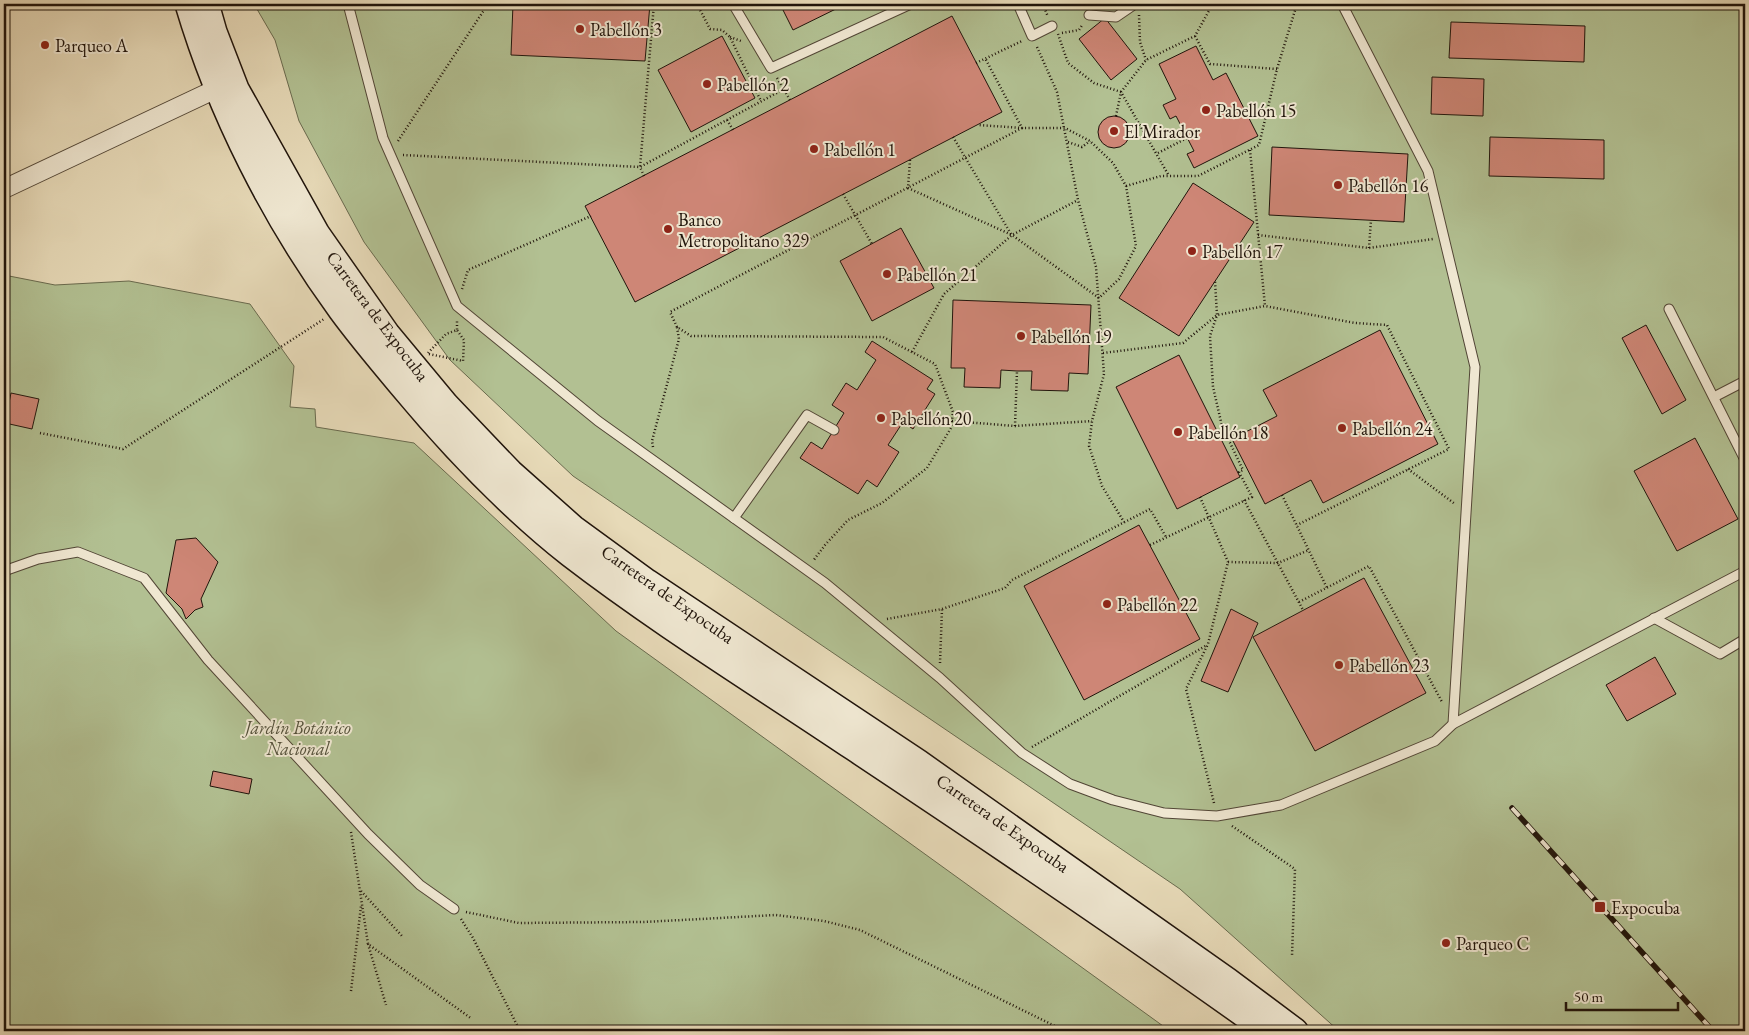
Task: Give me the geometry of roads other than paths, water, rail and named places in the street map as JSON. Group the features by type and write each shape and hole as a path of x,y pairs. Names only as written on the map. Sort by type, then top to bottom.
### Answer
{"main road":[{"name":"Carretera de Expocuba","path":"188,4 216,89 260,179 340,309 433,423 505,498 570,554 682,633 916,789 1267,1031"},
{"name":"Carretera de Expocuba","path":"206,4 214,32 236,90 317,234 392,340 446,405 510,472 573,528 647,582 918,763 1228,981 1295,1031"}],"street":[{"path":"4,189 216,89"}],"lane":[{"path":"348,4 383,138 456,306 598,421 825,584 940,678 1022,753 1070,784 1113,800 1164,813 1217,816 1281,804 1435,741 1453,724 1745,570"},
{"path":"732,4 771,68 911,4"},
{"path":"1018,4 1032,36 1055,30"},
{"path":"1089,15 1116,17 1135,4"},
{"path":"1342,4 1428,171 1475,367 1453,724"},
{"path":"1669,309 1745,460"},
{"path":"1714,397 1745,381"},
{"path":"734,518 780,450 808,415 834,430"},
{"path":"4,571 38,559 78,552 144,578 208,660 348,812 420,885 454,909"},
{"path":"1654,618 1720,654 1745,639"}],"railway":[{"path":"1512,808 1713,1031"}],"place":[{"name":"Pabellón 3","path":"580,29"},
{"name":"Parqueo A","path":"45,45"},
{"name":"Pabellón 2","path":"707,84"},
{"name":"Pabellón 15","path":"1206,110"},
{"name":"El Mirador","path":"1114,131"},
{"name":"Pabellón 1","path":"814,149"},
{"name":"Pabellón 16","path":"1338,185"},
{"name":"Banco Metropolitano 329","path":"668,229"},
{"name":"Pabellón 17","path":"1192,251"},
{"name":"Pabellón 21","path":"887,274"},
{"name":"Pabellón 19","path":"1021,336"},
{"name":"Pabellón 20","path":"881,418"},
{"name":"Pabellón 24","path":"1342,428"},
{"name":"Pabellón 18","path":"1178,432"},
{"name":"Pabellón 22","path":"1107,604"},
{"name":"Pabellón 23","path":"1339,665"},
{"name":"Expocuba","path":"1600,907"},
{"name":"Parqueo C","path":"1446,943"}],"park label":[{"name":"Jardín Botánico Nacional","path":"298,738"}]}
